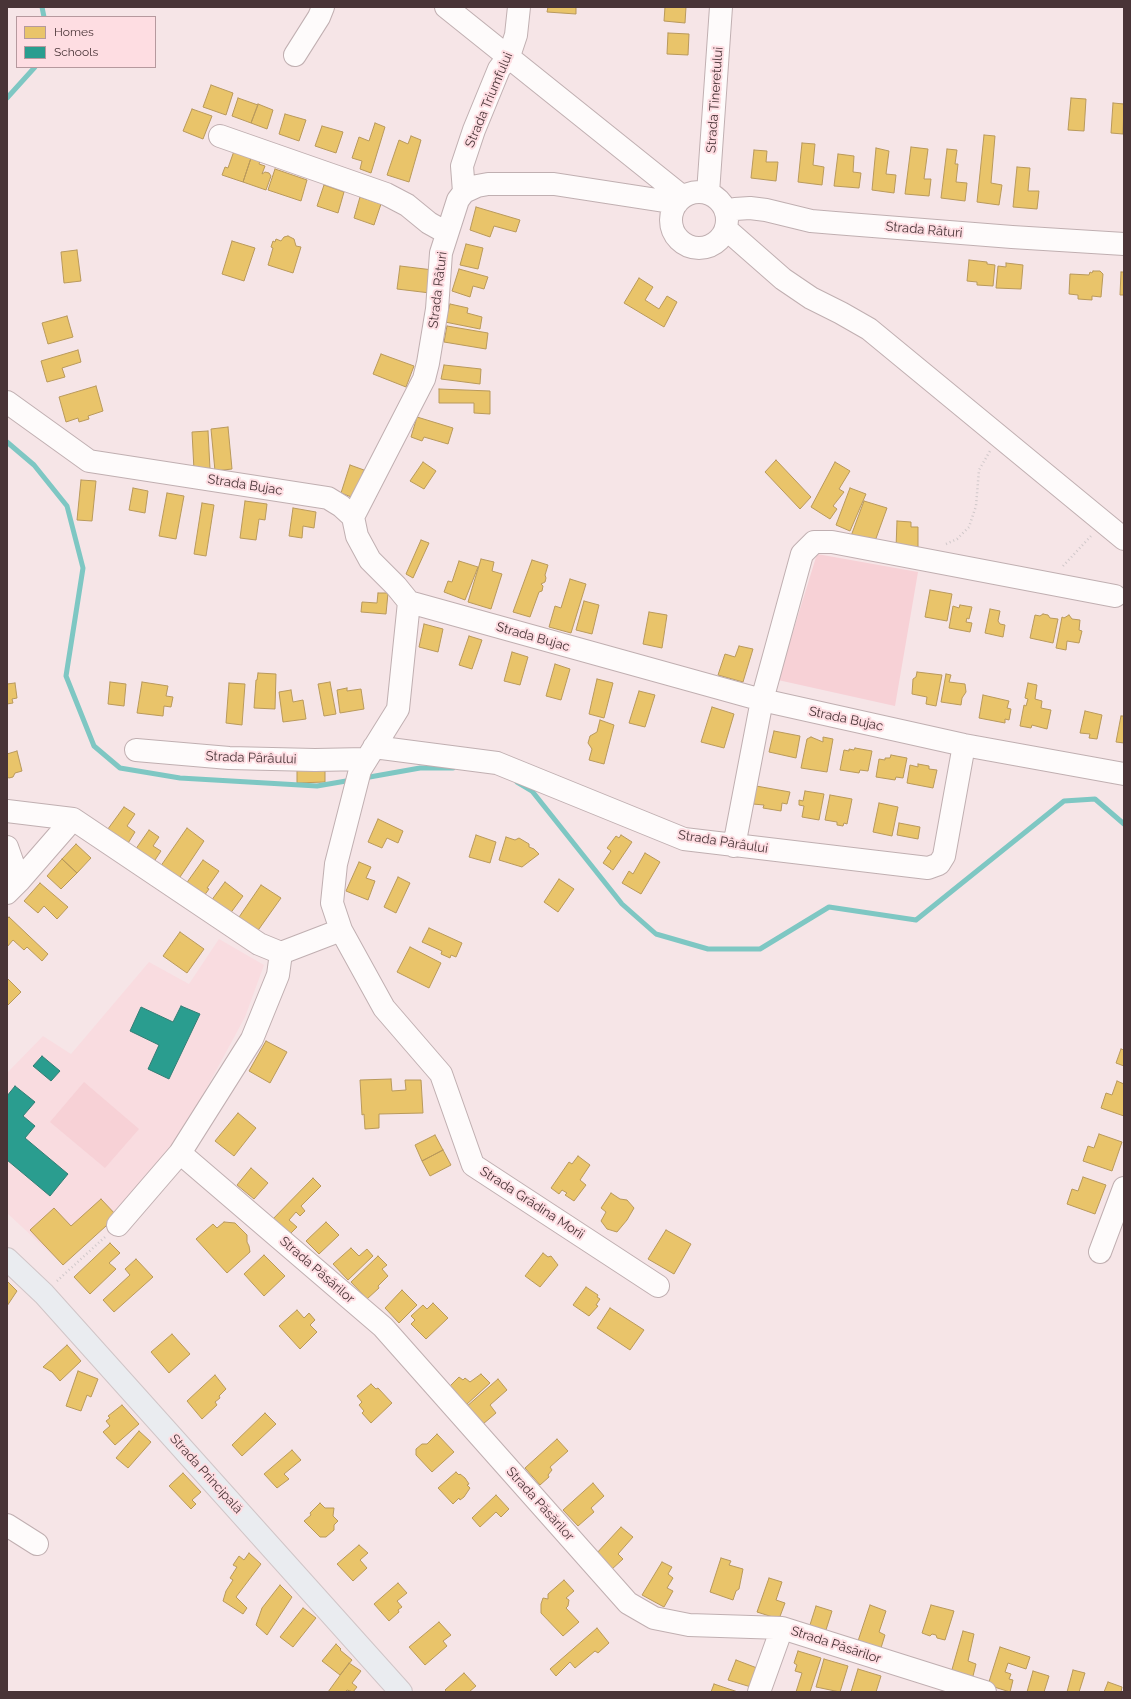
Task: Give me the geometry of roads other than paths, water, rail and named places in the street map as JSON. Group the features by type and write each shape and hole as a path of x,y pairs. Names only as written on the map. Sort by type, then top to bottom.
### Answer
{"main road":[{"name":"Strada Principală","path":"7,1259 44,1294 401,1692"}],"street":[{"path":"295,55 319,17 323,7"},
{"path":"446,7 509,56 680,200"},
{"name":"Strada Triumfului","path":"464,192 462,166 474,130 499,69 509,56 516,35 519,7"},
{"name":"Strada Tineretului","path":"708,194 720,7"},
{"path":"220,136 386,194 407,205 429,223 447,233"},
{"path":"464,192 477,186 488,184 554,184 680,200"},
{"name":"Strada Râturi","path":"353,518 424,379 437,309 440,253 458,200 464,192"},
{"path":"726,220 719,240 712,245 704,247 688,246 681,241 672,227 671,219 673,210 680,200 691,193 700,192 708,194 719,201 726,220 783,280 810,298 842,313 869,329 1116,532"},
{"name":"Strada Râturi","path":"726,220 735,209 750,208 766,210 812,221 1012,237 1124,244"},
{"name":"Strada Bujac","path":"7,402 89,461 328,498 341,506 353,518"},
{"path":"353,518 357,536 370,560 396,586 409,602"},
{"path":"734,846 762,700 802,554 814,542 832,542 1115,596"},
{"name":"Strada Bujac","path":"409,602 762,700 964,745 1124,774"},
{"name":"Strada Grădina Morii","path":"409,602 398,709 367,759 354,795 336,864 332,903 341,930 384,1008 441,1074 473,1165 658,1286"},
{"name":"Strada Pârâului","path":"136,750 229,758 315,760 367,759 496,763 684,838 734,846 916,868 928,868 939,864 944,856 964,745"},
{"path":"7,811 73,819 258,944 281,953 341,930"},
{"path":"13,887 73,819"},
{"path":"7,847 13,887"},
{"path":"118,1225 180,1153 252,1039 278,975 281,953"},
{"name":"Strada Păsărilor","path":"180,1153 383,1327 628,1603 654,1618 689,1625 782,1628 985,1692"},
{"path":"1100,1252 1124,1188"},
{"path":"7,1525 37,1544"},
{"path":"760,1692 782,1628"}],"waterway":[{"path":"42,7 44,16"},
{"path":"7,98 34,68"},
{"path":"7,442 34,465 67,506 83,568 66,676 94,746 120,768 180,778 317,786 352,780"},
{"path":"364,778 420,768 453,768"},
{"path":"517,782 532,791 622,904 656,934 708,949 760,949 829,907 916,920 1064,801 1095,799 1124,824"}]}
